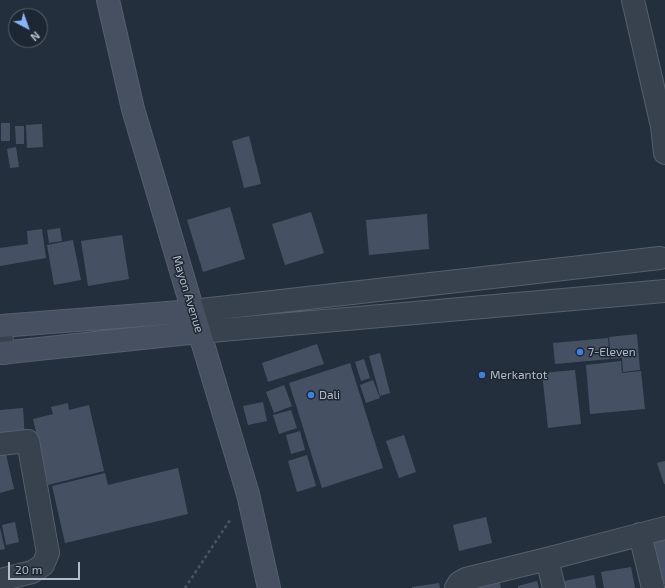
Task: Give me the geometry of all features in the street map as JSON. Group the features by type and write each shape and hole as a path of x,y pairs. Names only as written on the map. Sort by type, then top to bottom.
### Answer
{"main road":[{"name":"Mayon Avenue","path":"108,0 133,109 248,494 269,588"},
{"path":"0,326 193,311"},
{"path":"2,353 199,332"}],"street":[{"path":"634,0 664,130 665,154"},
{"path":"193,311 662,254 657,268 659,280 665,291 199,332"},
{"path":"0,330 2,353"},
{"path":"0,444 28,441 48,553 43,565 32,572 0,580"},
{"path":"457,585 466,579 665,528"},
{"path":"640,534 653,588"},
{"path":"547,559 554,588"}],"path":[{"path":"185,588 248,494"}],"building":[{"path":"1,123 10,123 10,141 1,141"},
{"path":"42,124 43,147 27,148 26,125"},
{"path":"15,126 24,126 24,144 16,144"},
{"path":"249,136 261,184 244,188 232,141"},
{"path":"16,147 19,167 10,168 7,149"},
{"path":"230,207 245,259 203,272 187,220"},
{"path":"311,212 324,253 285,265 272,224"},
{"path":"427,214 429,249 369,255 366,220"},
{"path":"60,228 62,241 49,243 47,230"},
{"path":"42,229 46,258 0,266 0,248 28,244 27,231"},
{"path":"122,235 129,279 88,286 81,241"},
{"path":"73,240 81,280 54,285 47,245"},
{"path":"637,334 640,370 623,372 622,358 611,359 609,337"},
{"path":"608,338 610,359 555,364 553,343"},
{"path":"317,344 324,364 268,382 262,363"},
{"path":"380,353 390,393 380,396 369,356"},
{"path":"364,359 370,378 361,381 355,362"},
{"path":"621,361 622,373 641,371 645,409 590,414 586,365"},
{"path":"350,363 383,468 322,488 289,383"},
{"path":"575,370 581,424 548,428 542,373"},
{"path":"373,380 380,398 366,403 360,385"},
{"path":"284,385 292,406 274,413 266,392"},
{"path":"263,402 267,421 248,425 243,406"},
{"path":"68,403 69,410 89,405 104,471 48,485 33,419 53,414 51,407"},
{"path":"23,408 25,440 0,441 0,410"},
{"path":"291,410 297,428 279,434 273,415"},
{"path":"300,431 305,450 291,454 286,435"},
{"path":"404,435 416,472 399,478 386,441"},
{"path":"6,454 14,489 0,493 0,455"},
{"path":"307,455 316,486 297,492 288,461"},
{"path":"665,461 665,484 664,484 657,463"},
{"path":"178,468 188,514 65,543 52,486 105,473 108,485"},
{"path":"486,517 492,543 459,551 453,525"},
{"path":"15,522 19,542 6,545 2,525"},
{"path":"0,528 5,549 0,550"},
{"path":"665,536 665,584 663,584 652,539"},
{"path":"631,567 635,588 604,588 601,572"},
{"path":"498,574 501,588 476,588 474,581"},
{"path":"594,575 596,588 565,588 564,581"},
{"path":"537,581 539,588 518,588 518,586"},
{"path":"439,583 440,588 412,588 412,587"}],"place":[{"name":"7-Eleven","path":"580,352"},
{"name":"Merkantot","path":"482,375"},
{"name":"Dali","path":"311,395"}]}
